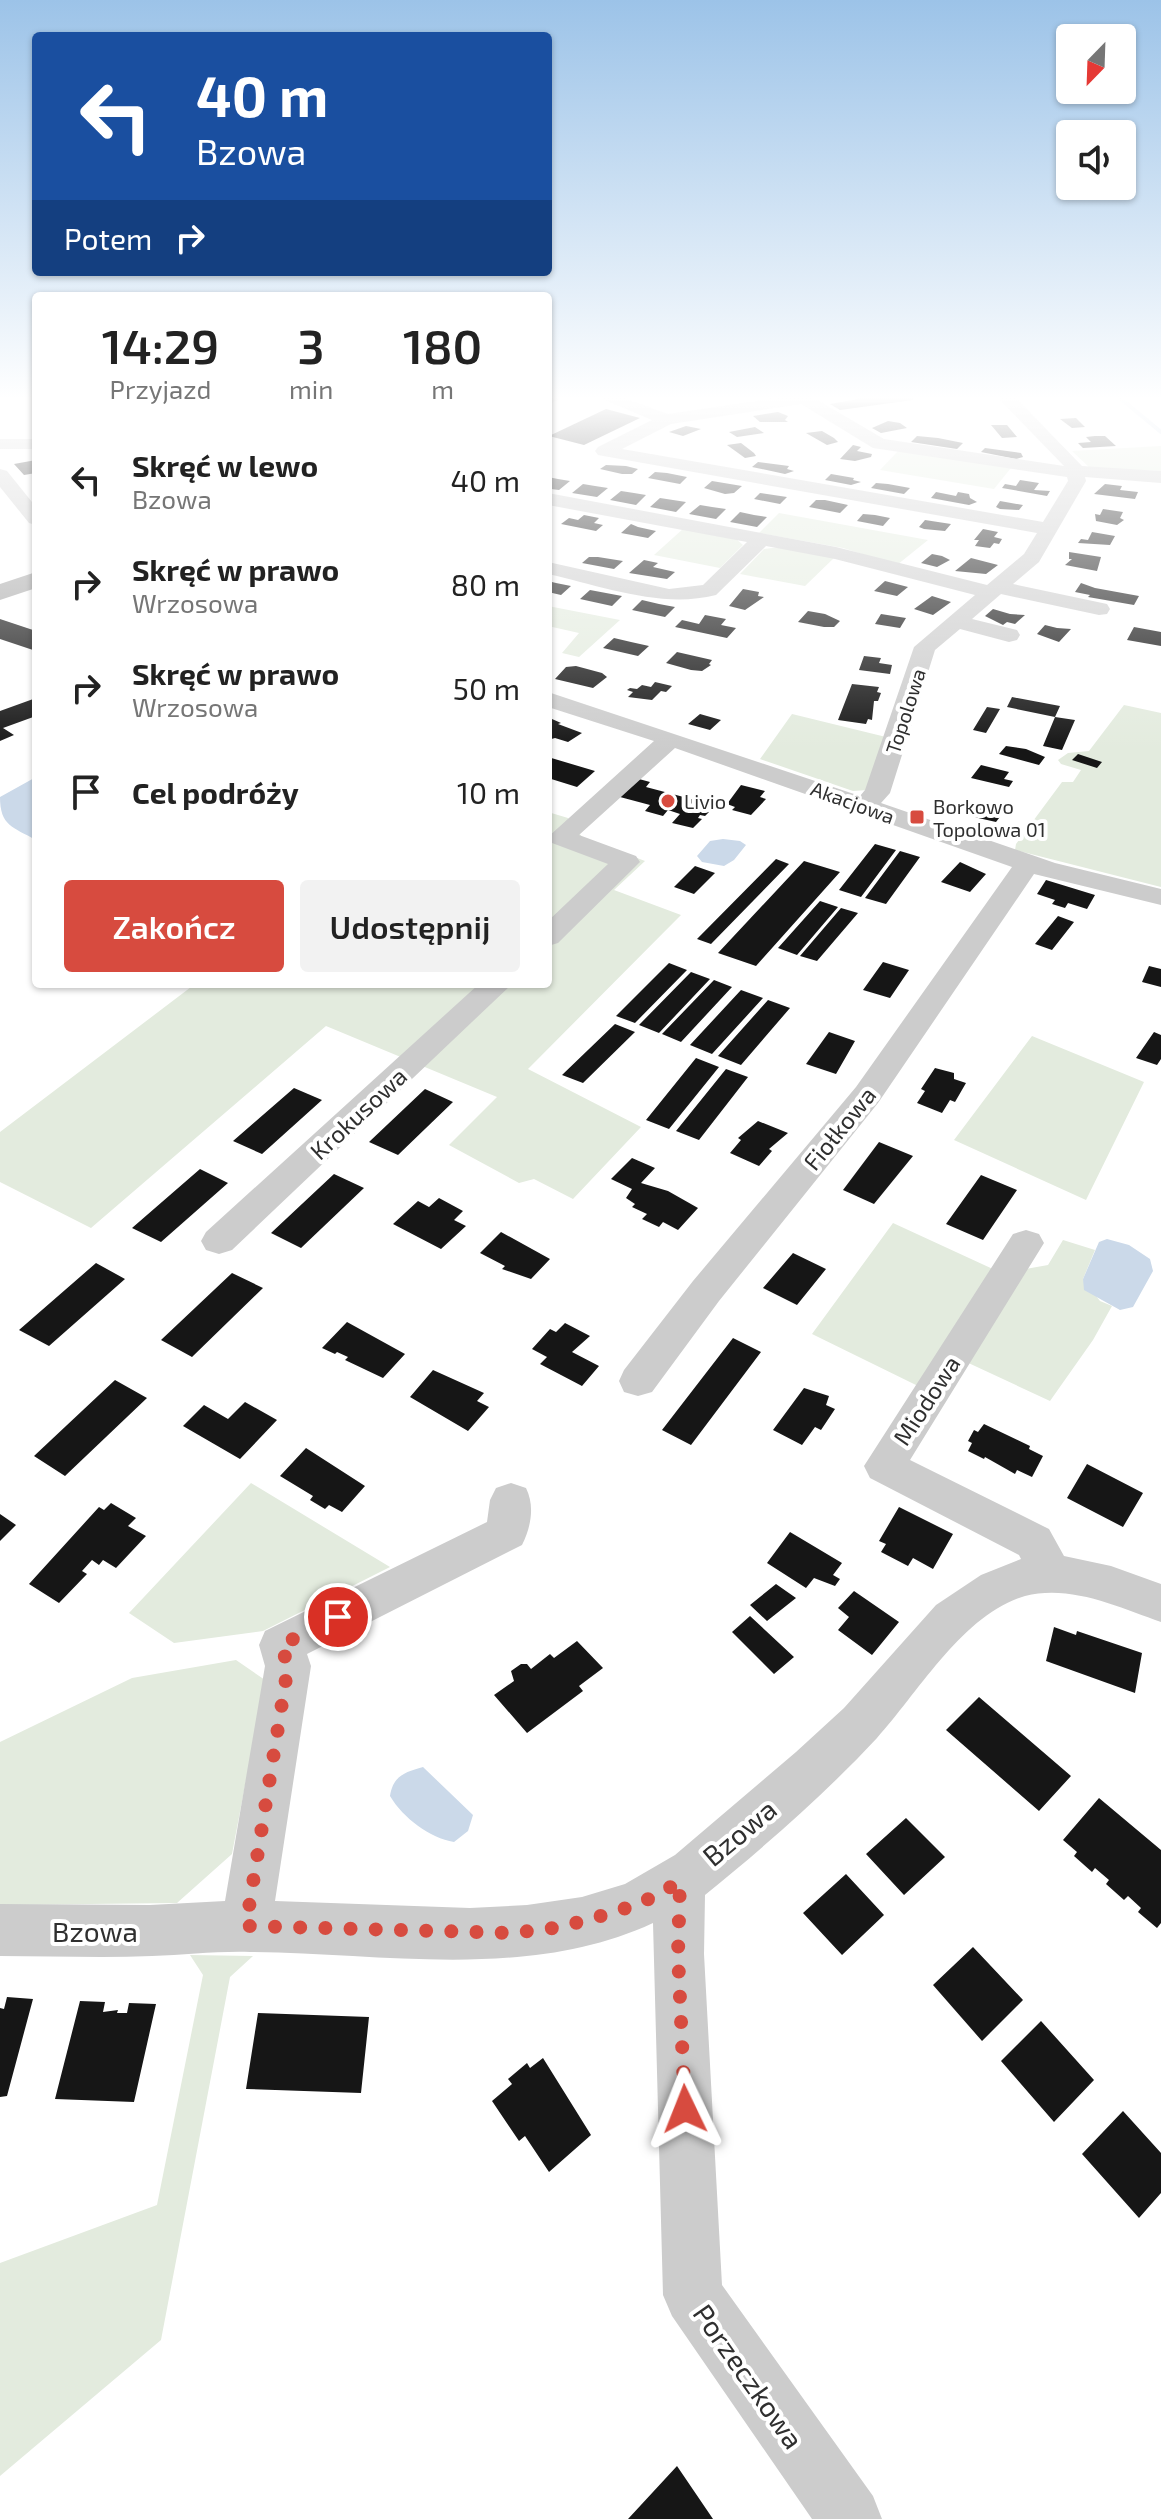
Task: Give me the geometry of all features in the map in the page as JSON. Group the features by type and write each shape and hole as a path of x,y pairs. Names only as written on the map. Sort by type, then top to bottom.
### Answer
{"street":[{"path":"637,516 762,538 1099,609"},
{"path":"972,516 1049,529"},
{"name":"Topolowa","path":"864,806 877,793 925,647 1032,558 1057,516"},
{"path":"552,569 669,595 709,591 762,538"},
{"path":"954,621 1009,635"},
{"name":"Akacjowa","path":"552,702 671,739 1027,865 1161,897"},
{"path":"552,933 626,862 561,837 671,739"},
{"name":"Fiołkowa","path":"638,1381 706,1291 867,1095 1027,865"},
{"name":"Krokusowa","path":"219,1241 493,988"},
{"name":"Miodowa","path":"1026,1243 884,1466 1034,1542 1051,1573"},
{"path":"246,1926 288,1666 281,1645 507,1532 511,1500"},
{"name":"Bzowa","path":"0,1930 149,1931 246,1926 514,1933 561,1927 604,1915 639,1904 680,1882 774,1803 861,1721 937,1630 992,1592 1022,1578 1051,1573 1118,1588 1161,1603"},
{"name":"Porzeczkowa","path":"680,1882 678,1954 693,2295 850,2519"}],"shaded area":[{"path":"776,516 793,516 928,540 897,565 843,548 759,533"},
{"path":"684,528 735,538 743,545 720,568 654,555"},
{"path":"781,547 835,557 805,586 740,574 764,549"},
{"path":"552,607 620,620 579,657 562,653 579,633 552,627"},
{"path":"1124,705 1161,713 1161,887 1015,850 1016,844 1062,782 1073,782 1081,770 1061,764 1058,760 1068,753 1089,751"},
{"path":"792,714 886,737 868,790 853,791 760,759"},
{"path":"552,813 568,818 582,837 645,861 614,890 681,915 528,1069 641,1127 573,1199 534,1179 519,1183 449,1145 497,1097 326,1026 91,1228 0,1182 0,1132 190,988 552,988"},
{"path":"1032,1036 1144,1082 1086,1200 954,1140"},
{"path":"893,1223 995,1270 918,1386 812,1334"},
{"path":"1063,1240 1095,1250 1083,1279 1100,1301 1112,1306 1093,1340 1050,1401 962,1360 1020,1270 1048,1265"},
{"path":"251,1483 390,1567 263,1631 174,1643 129,1613"},
{"path":"236,1660 265,1680 232,1854 177,1903 0,1905 0,1742 132,1678"},
{"path":"190,1955 253,1956 230,1977 161,2340 0,2476 0,2263 157,2205 203,1975"}],"water":[{"path":"32,779 32,838 5,820 0,797"},
{"path":"723,839 746,845 734,860 724,866 702,862 697,856 710,841"},
{"path":"1107,1239 1129,1245 1150,1259 1153,1271 1133,1307 1120,1310 1084,1290 1083,1279 1099,1242"},
{"path":"423,1767 473,1815 468,1831 454,1842 418,1826 390,1796 401,1776"}],"building":[{"path":"583,516 599,518 594,523 603,525 596,531 561,524 569,518 578,520"},
{"path":"736,516 767,517 757,527 730,522"},
{"path":"862,516 890,518 883,526 857,521"},
{"path":"1095,516 1121,516 1124,520 1117,525 1096,521"},
{"path":"925,520 951,524 945,531 919,527"},
{"path":"631,524 656,531 648,538 621,533"},
{"path":"983,529 998,532 994,537 1002,539 999,544 994,543 990,548 975,546 979,540 974,540"},
{"path":"1092,532 1115,536 1110,545 1078,543 1081,539 1088,540"},
{"path":"1069,552 1101,557 1097,571 1065,565 1072,559 1069,559"},
{"path":"932,554 950,560 937,567 921,563"},
{"path":"589,557 623,561 614,569 582,563"},
{"path":"971,558 998,565 986,574 955,571"},
{"path":"644,560 658,563 653,567 675,572 667,579 629,573"},
{"path":"885,581 908,587 897,596 874,591"},
{"path":"552,582 571,586 561,595 552,593"},
{"path":"1081,583 1139,596 1134,605 1088,597 1090,595 1075,592"},
{"path":"743,589 759,592 758,596 764,597 745,610 729,606"},
{"path":"590,590 622,596 612,606 580,599"},
{"path":"932,596 951,602 933,615 914,609"},
{"path":"642,600 675,607 665,617 632,610"},
{"path":"993,609 1025,615 1015,624 1007,622 1003,625 985,616"},
{"path":"808,611 840,621 834,627 798,622"},
{"path":"881,614 906,618 900,628 875,624"},
{"path":"705,615 726,619 721,625 736,628 727,638 675,627 682,620 699,624"},
{"path":"0,619 32,630 32,650 0,639"},
{"path":"1045,625 1071,629 1059,642 1037,634"},
{"path":"1134,627 1161,632 1161,646 1127,640"},
{"path":"614,638 649,646 638,656 603,648"},
{"path":"677,652 712,660 711,665 702,671 666,663"},
{"path":"864,656 881,658 879,663 892,665 890,674 859,670"},
{"path":"576,666 607,677 593,688 555,679 566,667"},
{"path":"655,682 672,686 652,700 628,697 633,692 627,690 630,688 637,689 642,685 651,687"},
{"path":"852,684 879,687 877,692 881,693 878,701 874,701 872,720 868,719 866,724 838,720"},
{"path":"1012,697 1060,706 1055,717 1007,707"},
{"path":"32,699 32,717 3,728 14,735 0,741 0,711"},
{"path":"987,707 1000,709 986,733 973,730"},
{"path":"700,714 721,720 710,730 688,724"},
{"path":"1055,717 1075,720 1062,750 1043,746"},
{"path":"552,719 582,733 568,742 552,739"},
{"path":"1006,746 1026,749 1045,757 1039,765 999,754"},
{"path":"1078,754 1102,762 1097,768 1072,760"},
{"path":"552,758 595,771 577,787 552,779"},
{"path":"981,765 1009,772 1004,779 1013,781 1009,787 971,778"},
{"path":"639,779 650,782 646,787 710,804 706,808 711,810 705,816 700,815 698,818 702,819 693,828 672,823 680,814 668,810 663,816 645,811 650,805 620,797"},
{"path":"741,785 765,791 760,797 766,799 751,815 732,810 735,807 727,804"},
{"path":"975,803 1006,809 996,822 965,815"},
{"path":"875,844 896,850 861,897 839,890"},
{"path":"900,851 920,857 886,904 865,898"},
{"path":"776,859 789,864 711,944 697,939"},
{"path":"804,861 840,872 756,966 718,953"},
{"path":"960,862 986,874 970,892 941,882"},
{"path":"695,866 715,873 694,894 674,887"},
{"path":"1046,880 1095,895 1087,909 1068,903 1065,908 1052,904 1055,900 1037,894"},
{"path":"820,901 838,907 797,955 778,948"},
{"path":"841,908 858,913 817,961 800,956"},
{"path":"1058,916 1074,922 1052,950 1035,944"},
{"path":"883,962 909,970 890,998 863,990"},
{"path":"669,963 687,970 635,1023 616,1016"},
{"path":"1149,966 1161,969 1161,987 1142,982"},
{"path":"691,972 710,979 659,1033 639,1025"},
{"path":"714,980 732,987 681,1042 662,1034"},
{"path":"741,990 763,998 712,1054 690,1045"},
{"path":"768,1000 790,1008 741,1065 718,1056"},
{"path":"615,1024 635,1032 583,1083 562,1075"},
{"path":"829,1032 855,1041 836,1074 806,1064"},
{"path":"1154,1032 1161,1035 1161,1059 1157,1065 1136,1058"},
{"path":"696,1058 719,1067 669,1129 646,1120"},
{"path":"935,1068 954,1073 954,1079 966,1083 955,1102 950,1100 942,1113 917,1103 925,1091 921,1089"},
{"path":"726,1069 748,1077 699,1140 676,1131"},
{"path":"294,1088 322,1100 262,1154 233,1141"},
{"path":"425,1089 453,1102 398,1155 369,1142"},
{"path":"758,1121 788,1133 769,1149 772,1151 759,1166 730,1153 741,1140 738,1138"},
{"path":"879,1142 913,1156 874,1204 843,1190"},
{"path":"632,1158 655,1168 641,1183 668,1191 698,1208 678,1230 663,1222 659,1227 642,1219 647,1214 632,1207 635,1204 626,1198 632,1189 611,1179"},
{"path":"200,1169 228,1183 161,1242 132,1228"},
{"path":"334,1174 364,1188 301,1248 271,1233"},
{"path":"981,1175 1017,1190 983,1240 946,1224"},
{"path":"439,1198 463,1211 454,1220 466,1226 441,1249 393,1224 418,1201 429,1207"},
{"path":"501,1232 550,1259 531,1279 502,1269 505,1266 480,1253"},
{"path":"793,1253 826,1269 797,1305 763,1288"},
{"path":"96,1263 125,1279 49,1346 19,1330"},
{"path":"232,1273 263,1288 192,1357 161,1340"},
{"path":"347,1322 405,1354 383,1378 345,1360 348,1357 322,1348"},
{"path":"565,1323 590,1336 572,1352 599,1366 582,1386 540,1364 547,1357 532,1349 550,1329 556,1332"},
{"path":"733,1338 761,1352 691,1445 662,1430"},
{"path":"433,1370 484,1393 477,1401 489,1407 468,1431 410,1397"},
{"path":"115,1380 147,1398 65,1476 34,1456"},
{"path":"804,1388 829,1396 826,1405 835,1409 821,1430 815,1427 802,1445 773,1430"},
{"path":"245,1402 277,1420 240,1459 183,1426 204,1405 228,1419"},
{"path":"984,1424 1030,1446 1029,1449 1043,1456 1032,1477 1017,1470 1015,1474 968,1451 972,1443 968,1441 974,1430 978,1432"},
{"path":"306,1448 365,1486 342,1512 329,1505 325,1509 310,1500 313,1496 280,1476"},
{"path":"1087,1464 1143,1493 1123,1527 1067,1498"},
{"path":"111,1503 136,1518 128,1526 146,1536 116,1568 103,1560 99,1565 92,1560 82,1571 87,1574 59,1603 29,1584 99,1507 104,1510"},
{"path":"899,1507 953,1534 933,1569 913,1558 908,1566 881,1552 886,1544 879,1541"},
{"path":"0,1514 16,1525 0,1541"},
{"path":"790,1532 842,1563 833,1575 840,1579 835,1586 814,1578 806,1588 767,1563"},
{"path":"776,1584 796,1598 767,1621 750,1605"},
{"path":"854,1591 899,1622 872,1655 838,1630 849,1617 838,1608"},
{"path":"750,1616 794,1657 774,1674 732,1632"},
{"path":"1054,1627 1076,1635 1077,1631 1142,1653 1135,1693 1046,1661"},
{"path":"577,1641 603,1668 579,1686 583,1691 527,1733 494,1695 514,1681 511,1671 521,1664 527,1664 531,1669 550,1654 554,1658"},
{"path":"979,1697 1071,1776 1039,1811 946,1730"},
{"path":"1099,1798 1161,1850 1161,1923 1157,1928 1138,1912 1141,1908 1128,1896 1124,1900 1106,1884 1109,1880 1095,1868 1092,1872 1074,1856 1077,1852 1063,1840"},
{"path":"906,1818 945,1857 904,1895 866,1854"},
{"path":"846,1874 884,1915 842,1955 803,1913"},
{"path":"973,1947 1023,2000 982,2041 933,1985"},
{"path":"7,1997 33,1999 7,2096 0,2097 0,2008 4,2009"},
{"path":"80,2001 105,2002 103,2012 118,2010 117,2013 127,2013 129,2003 156,2004 134,2102 55,2099"},
{"path":"258,2013 369,2017 361,2093 246,2089"},
{"path":"1041,2021 1094,2080 1054,2122 1001,2061"},
{"path":"543,2058 591,2135 549,2172 525,2136 519,2141 492,2101 512,2084 508,2079 527,2063 530,2068"},
{"path":"1123,2111 1161,2153 1161,2193 1139,2218 1082,2154"},
{"path":"677,2466 713,2519 628,2519"}],"place":[{"name":"Livio","path":"668,801"},
{"name":"Borkowo Topolowa 01","path":"917,817"}],"route":[{"path":"338,1617 281,1645 288,1666 246,1926 514,1933 561,1927 604,1915 639,1904 680,1882 678,1954 685,2109"}]}
